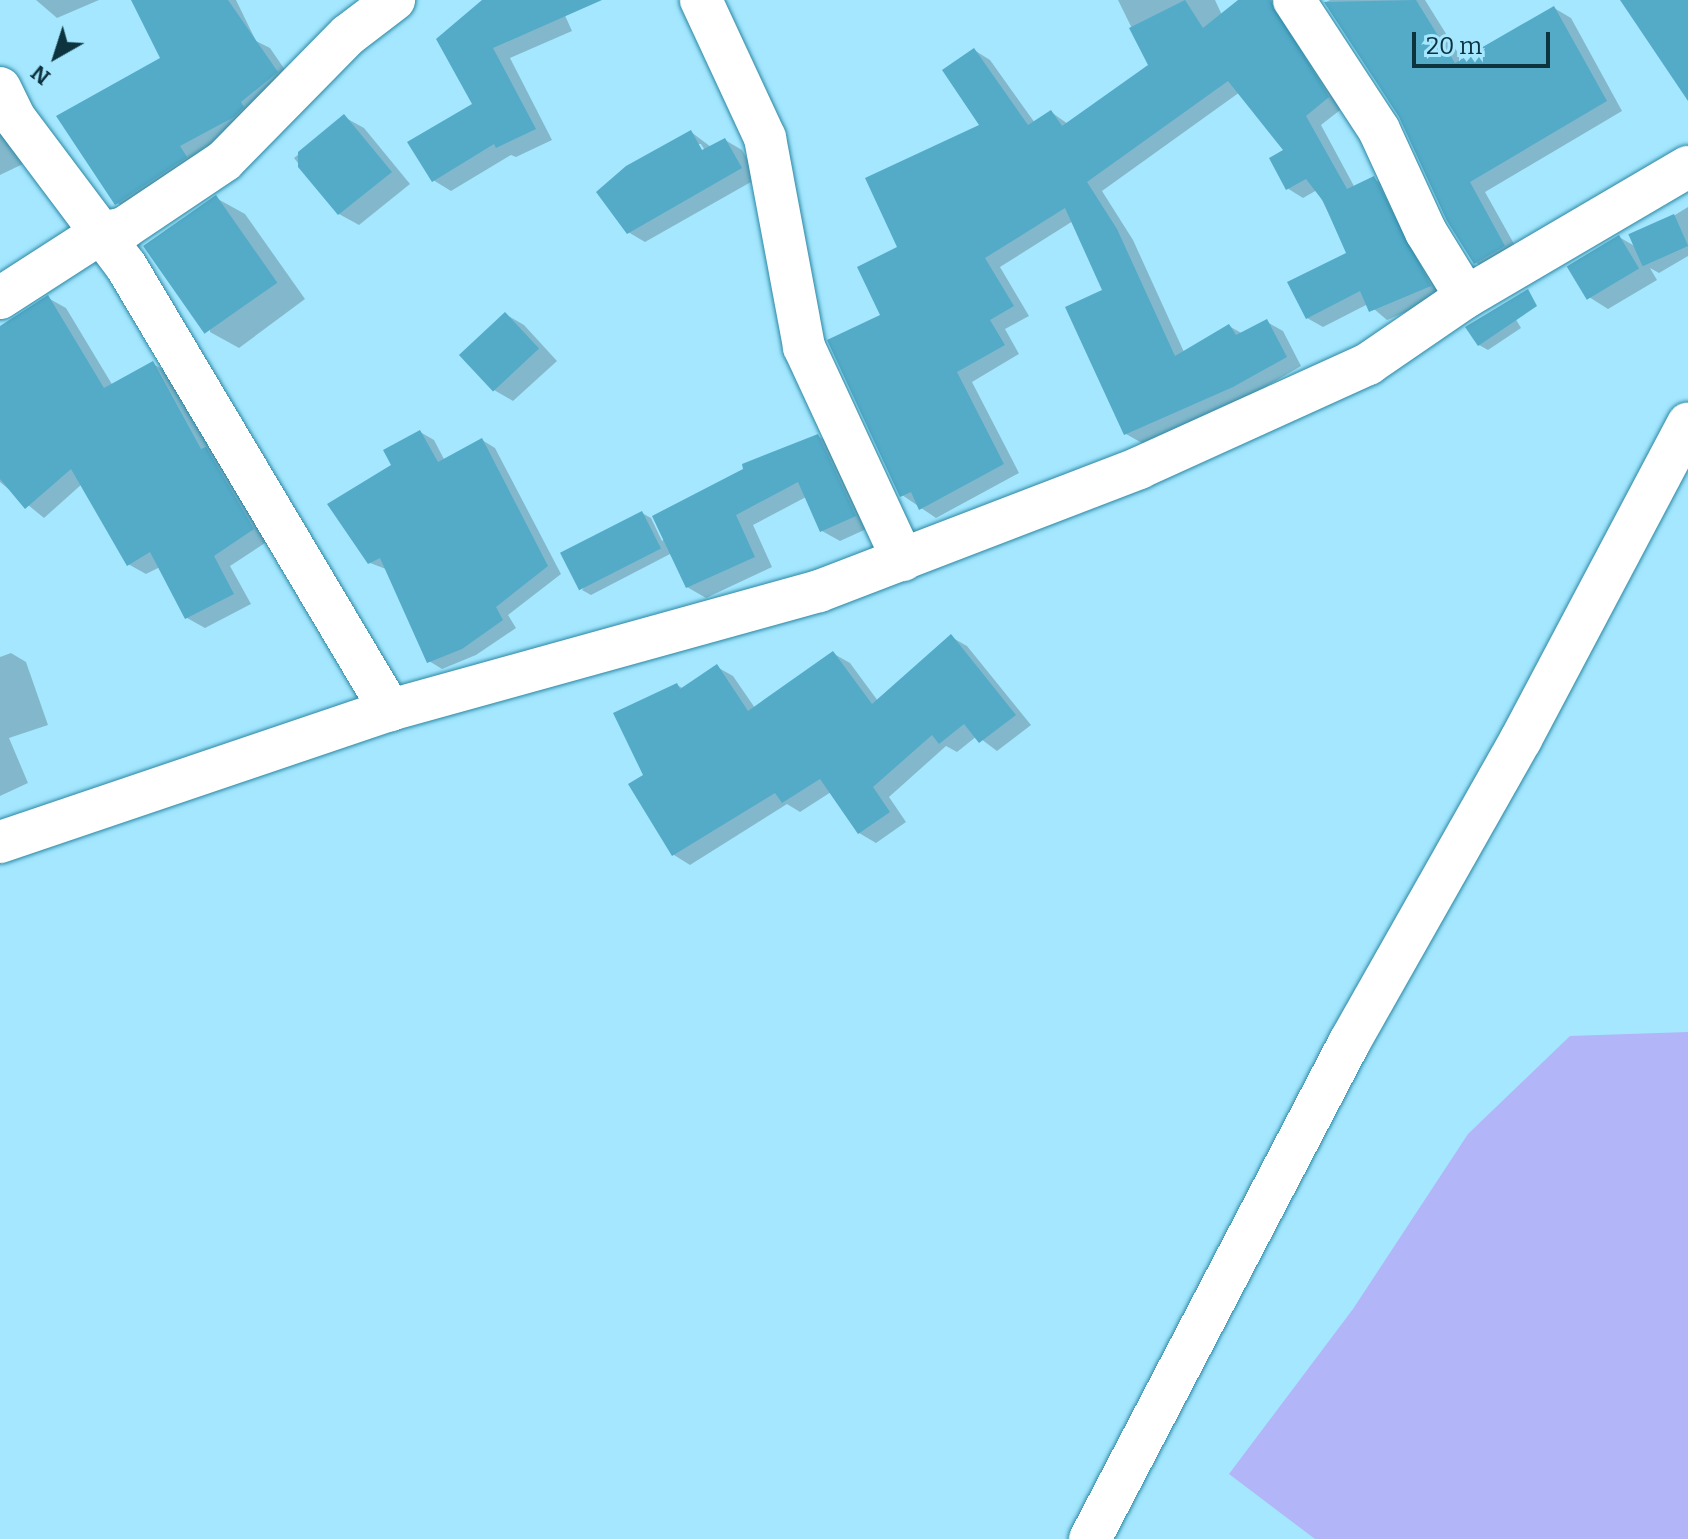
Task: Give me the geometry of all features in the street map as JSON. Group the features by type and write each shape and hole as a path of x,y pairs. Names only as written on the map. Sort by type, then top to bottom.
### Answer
{"street":[{"path":"0,298 101,233 124,228 224,161 348,35 394,0"},
{"path":"701,0 765,138 804,347 903,560"},
{"path":"1294,0 1379,130 1426,232 1466,297"},
{"path":"0,88 14,117 101,233 273,507 390,710"},
{"path":"0,842 390,710 819,591 1139,468 1368,364 1466,297 1688,167"},
{"path":"1090,1539 1349,1043 1521,739 1688,423"}],"water":[{"path":"1688,1032 1688,1539 1315,1539 1229,1474 1353,1309 1468,1134 1570,1036"}],"building":[{"path":"131,0 228,0 278,72 241,102 244,107 234,117 180,146 187,157 115,205 56,116 160,58"},
{"path":"482,0 602,0 493,48 536,129 496,148 494,144 432,182 407,142 472,104 436,39"},
{"path":"1185,0 1203,28 1238,0 1270,0 1329,97 1306,116 1347,189 1374,176 1431,286 1369,312 1360,291 1306,319 1287,282 1346,253 1323,201 1306,179 1286,190 1269,158 1283,150 1228,81 1087,182 1117,229 1175,356 1229,324 1236,335 1267,319 1287,357 1233,387 1124,435 1065,307 1102,290 1065,208 985,258 1014,306 990,320 1005,345 957,372 1004,464 919,510 911,492 900,497 827,340 880,315 857,267 897,247 865,178 979,125 942,70 974,48 1028,125 1051,110 1062,126 1148,65 1129,28"},
{"path":"1416,0 1455,63 1554,6 1607,101 1470,182 1505,246 1474,264 1447,221 1399,117 1324,2"},
{"path":"1620,0 1688,0 1688,101"},
{"path":"344,114 392,172 338,215 298,167 298,152"},
{"path":"691,130 702,150 725,138 742,168 627,234 596,192 626,166"},
{"path":"216,195 277,283 204,334 143,246"},
{"path":"1674,214 1688,246 1643,266 1628,234"},
{"path":"1619,235 1639,268 1587,300 1567,266"},
{"path":"1528,289 1537,306 1478,346 1465,327"},
{"path":"48,295 104,388 153,361 201,449 206,447 254,529 214,556 234,594 185,619 150,552 127,566 71,469 25,509 0,479 0,326"},
{"path":"505,312 539,349 493,392 459,355"},
{"path":"420,430 438,462 482,438 548,566 496,607 503,620 462,649 427,663 380,558 368,564 327,504 391,465 383,450"},
{"path":"818,434 856,516 820,532 798,482 736,515 755,557 686,588 652,516 743,469 742,464"},
{"path":"642,511 661,548 579,590 560,553"},
{"path":"951,634 1016,715 979,743 964,724 939,744 932,735 873,787 890,812 858,834 820,779 782,803 775,793 672,856 628,784 643,775 613,713 677,683 680,689 717,664 748,711 833,651 872,704"}]}
